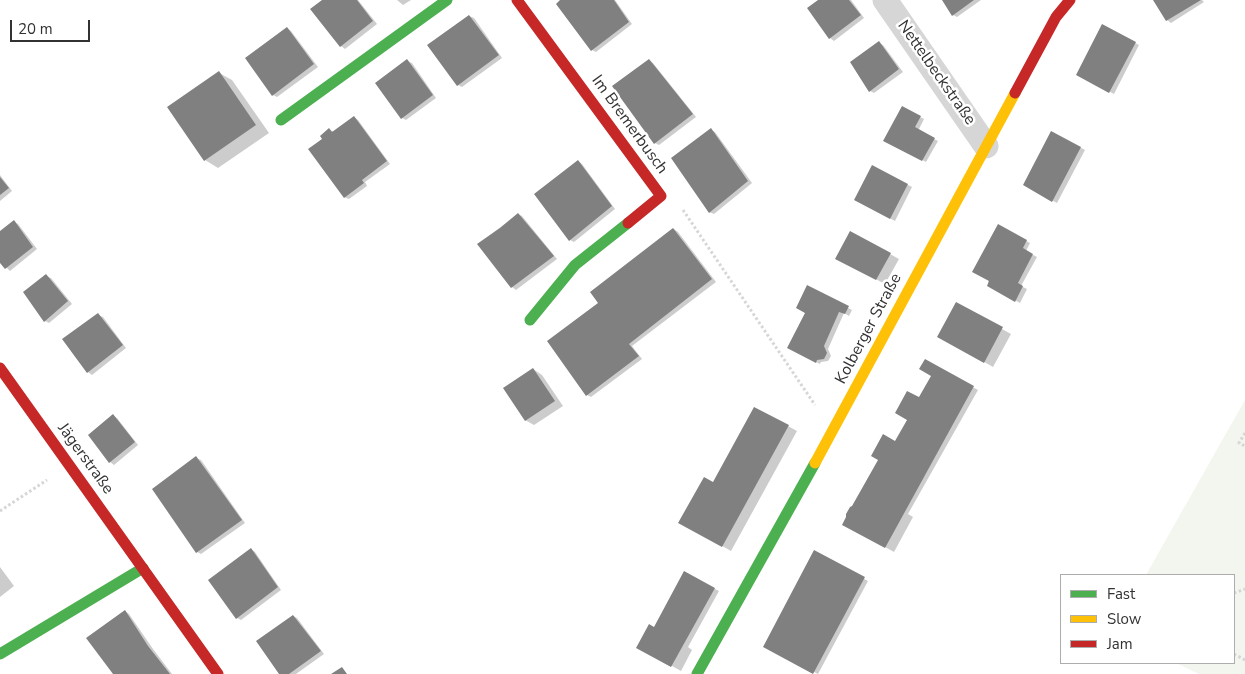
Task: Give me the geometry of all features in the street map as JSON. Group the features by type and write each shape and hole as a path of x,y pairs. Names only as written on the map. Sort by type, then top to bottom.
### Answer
{"street":[{"path":"281,120 447,0"},
{"name":"Im Bremerbusch","path":"517,0 661,196 575,266 530,320"},
{"name":"Nettelbeckstraße","path":"886,0 986,146"},
{"name":"Kolberger Straße","path":"697,674 838,421 1056,17 1070,0"},
{"name":"Jägerstraße","path":"0,368 218,674"},
{"path":"0,654 143,568"}],"path":[{"path":"661,196 678,202 812,404 838,421"},
{"path":"1245,433 1239,443 1245,446"},
{"path":"0,512 69,465"}],"shaded area":[{"path":"1245,400 1245,674 1199,674 1178,664 1235,664 1235,574 1147,574"}],"building":[{"path":"322,0 357,0 373,21 340,47 310,9"},
{"path":"560,0 614,0 629,22 591,51 556,4"},
{"path":"818,0 849,0 861,15 829,39 807,8"},
{"path":"942,0 974,0 952,16"},
{"path":"1153,0 1201,0 1166,21"},
{"path":"469,15 499,55 457,86 427,45"},
{"path":"1102,24 1136,42 1109,93 1076,75"},
{"path":"287,27 314,64 272,96 245,58"},
{"path":"879,41 899,69 869,92 850,62"},
{"path":"407,59 433,95 401,119 375,83"},
{"path":"649,59 693,114 654,144 612,86"},
{"path":"219,71 256,125 204,161 167,107"},
{"path":"902,106 921,116 915,127 935,138 922,161 883,141"},
{"path":"354,116 387,161 362,180 364,183 344,198 308,149 322,139 320,136 329,128 332,132"},
{"path":"711,128 748,181 709,213 671,158"},
{"path":"1051,131 1081,147 1052,202 1023,185"},
{"path":"578,160 612,206 569,241 534,194"},
{"path":"872,165 908,184 890,219 854,200"},
{"path":"0,177 9,188 0,195"},
{"path":"518,213 554,256 511,288 477,244"},
{"path":"14,220 33,247 5,269 0,263 0,231"},
{"path":"998,224 1027,240 1023,248 1033,254 1018,283 1023,286 1015,302 987,286 989,281 972,272"},
{"path":"673,228 712,279 629,344 639,356 586,396 547,341 598,303 590,292"},
{"path":"850,231 891,253 876,280 835,259"},
{"path":"46,274 68,301 44,322 23,292"},
{"path":"807,285 849,306 845,314 839,312 824,346 827,353 824,359 817,360 816,363 787,348 805,313 796,308"},
{"path":"956,302 1003,327 984,363 937,337"},
{"path":"98,313 123,345 87,373 62,339"},
{"path":"925,359 974,386 885,548 842,525 846,514 878,460 871,456 883,434 895,441 907,420 895,413 907,391 919,397 931,376 919,369"},
{"path":"533,368 555,401 525,421 503,388"},
{"path":"754,407 789,425 722,547 678,523 704,477 713,482"},
{"path":"113,414 135,442 109,463 88,435"},
{"path":"196,456 242,520 196,553 152,489"},
{"path":"251,548 278,587 236,619 208,580"},
{"path":"814,550 865,577 813,674 763,647"},
{"path":"684,571 715,588 671,667 636,648 649,624 654,627"},
{"path":"125,610 148,646 170,674 113,674 86,638"},
{"path":"293,615 321,651 289,674 279,674 256,641"},
{"path":"342,667 347,674 331,674"}],"traffic: fast":[{"path":"281,120 447,0"},
{"path":"530,320 575,265 628,223"},
{"path":"697,674 815,463"},
{"path":"0,654 143,568"}],"traffic: slow":[{"path":"815,463 1015,93"}],"traffic: jam":[{"path":"517,0 661,196 628,223"},
{"path":"1015,93 1056,17 1070,0"},
{"path":"0,368 218,674"}]}
